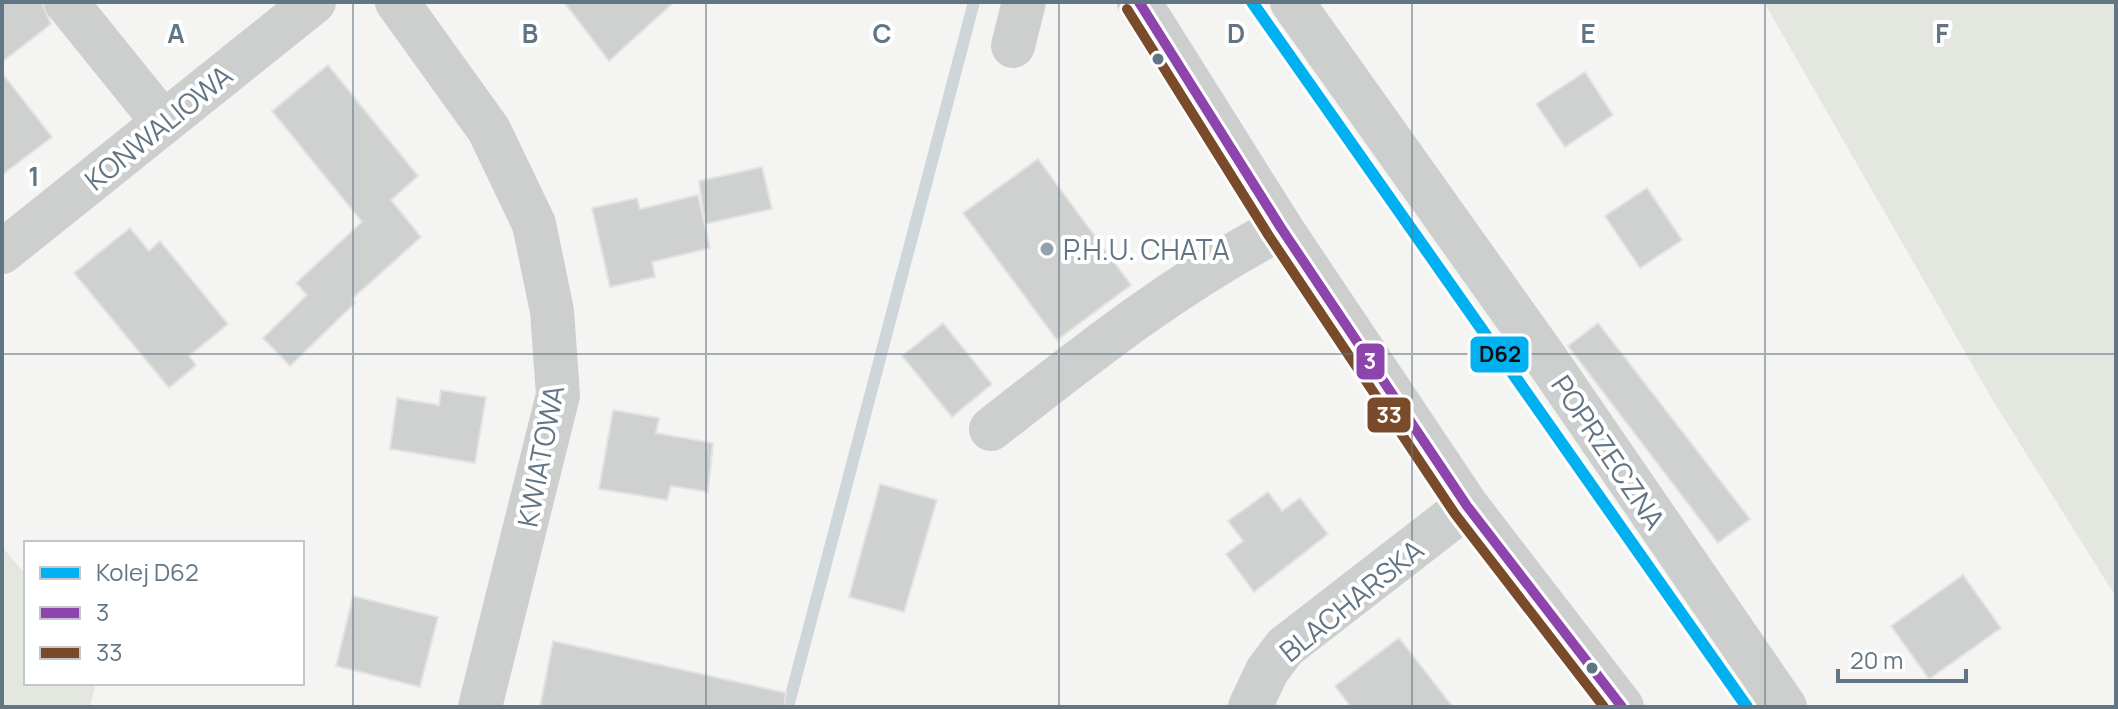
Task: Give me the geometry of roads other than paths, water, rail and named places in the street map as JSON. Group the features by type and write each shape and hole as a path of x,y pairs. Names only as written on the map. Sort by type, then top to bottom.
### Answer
{"street":[{"path":"66,2 163,122"},
{"name":"KONWALIOWA","path":"2,252 314,2"},
{"name":"KWIATOWA","path":"397,2 489,130 534,224 552,311 558,395 480,707"},
{"path":"1013,46 1024,2"},
{"path":"1139,2 1281,228 1467,506 1622,707"},
{"name":"POPRZECZNA","path":"1292,2 1544,356 1785,707"},
{"path":"991,429 1147,307 1210,266 1281,228"},
{"name":"BLACHARSKA","path":"1250,707 1267,671 1285,647 1467,506"}],"waterway":[{"path":"788,707 974,2"}],"rail line":[{"name":"D62","path":"1252,2 1747,707"}],"place":[{"name":"P.H.U. CHATA","path":"1047,249"}]}
